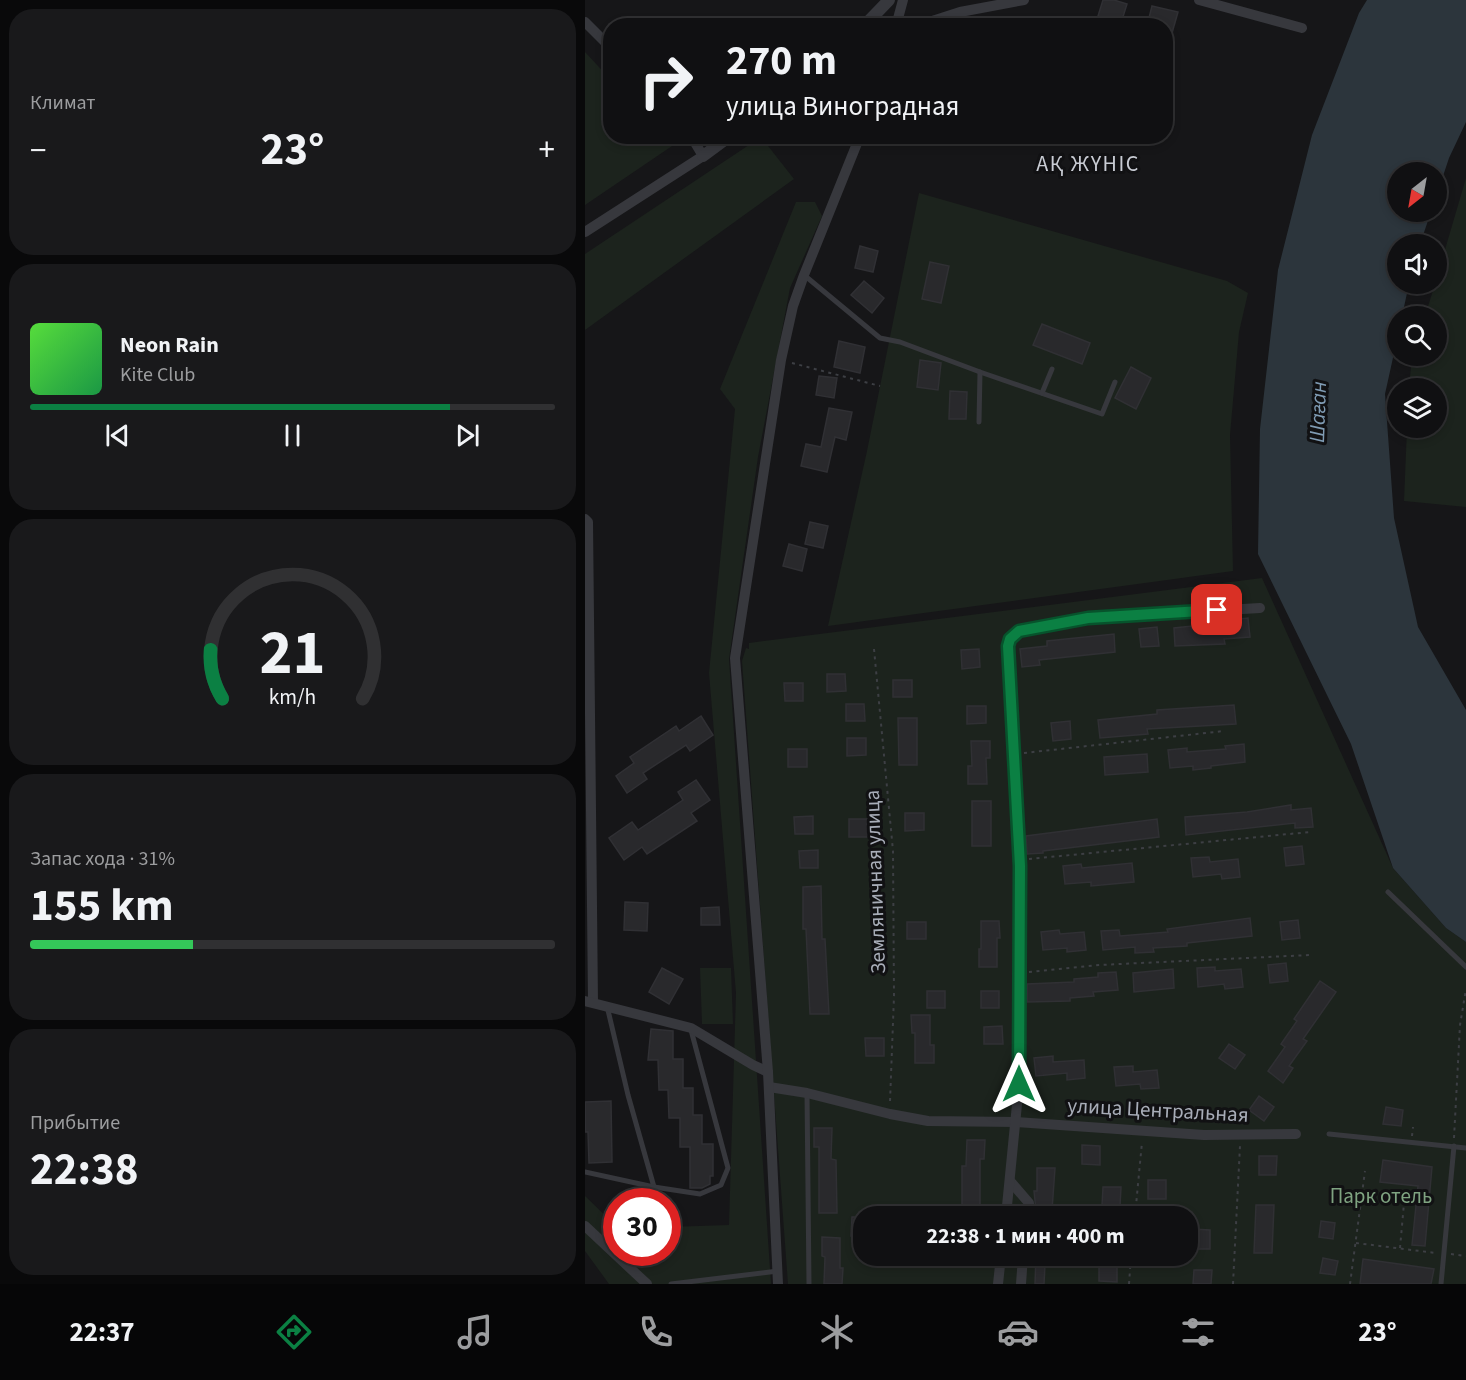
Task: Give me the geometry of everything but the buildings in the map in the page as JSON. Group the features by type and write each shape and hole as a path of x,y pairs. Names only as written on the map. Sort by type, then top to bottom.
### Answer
{"street":[{"path":"872,18 889,0"},
{"path":"898,18 903,0"},
{"path":"941,18 960,12 1024,0"},
{"path":"1199,0 1302,28"},
{"path":"585,22 603,40"},
{"path":"696,144 703,156"},
{"path":"585,232 719,144"},
{"path":"778,1284 769,1086 735,658 781,360 793,306 856,144"},
{"path":"585,519 588,522 589,1002 691,1028 768,1072"},
{"path":"1007,1206 1019,1084 1019,860 1008,646 1010,639 1019,631 1088,618 1260,608"},
{"name":"улица Центральная","path":"769,1086 928,1121 1016,1122 1204,1135 1296,1134"},
{"path":"1010,1181 1029,1203 1029,1206"},
{"path":"585,1226 647,1284"},
{"path":"998,1284 1000,1266"},
{"path":"1021,1284 1022,1266"}],"lane":[{"path":"804,275 880,338 900,342 1102,414 1115,382"},
{"path":"1042,393 1052,369"},
{"path":"979,422 980,372"},
{"path":"1388,892 1466,967"},
{"path":"607,1005 628,1095 654,1187"},
{"path":"585,1172 700,1194 721,1185 728,1168 691,1028"},
{"path":"807,1093 809,1284"},
{"path":"1329,1134 1466,1148"},
{"path":"1441,1284 1454,1146"},
{"path":"671,1284 777,1271"}],"path":[{"path":"781,360 880,386"},
{"name":"Земляничная улица","path":"873,649 893,851 894,996 890,1114"},
{"path":"1013,755 1073,746 1224,731"},
{"path":"1019,860 1310,832"},
{"path":"1019,973 1099,965 1310,955"},
{"path":"1454,1146 1460,1025 1466,989"},
{"path":"1136,1206 1143,1131"},
{"path":"1233,1284 1241,1135"},
{"path":"1350,1284 1365,1171"},
{"path":"1400,1248 1405,1192"},
{"path":"1356,1243 1466,1256"},
{"path":"1129,1284 1130,1266"}],"green space":[{"path":"585,52 603,71 603,144 670,144 672,146 585,205"},
{"path":"750,144 766,144 794,179 585,330 585,254"},
{"path":"1466,178 1466,507 1404,501 1407,438 1447,438 1447,378 1410,378 1411,366 1447,366 1447,306 1428,306 1432,294 1447,294 1447,243"},
{"path":"919,193 1227,281 1248,293 1239,332 1230,435 1233,571 828,626 867,451"},
{"path":"796,202 815,202 822,216 790,288 758,457 729,659 771,1284 609,1284 585,1251 585,1196 603,1213 603,1266 681,1266 681,1227 729,1225 736,993 709,673 735,409 720,389"},
{"name":"Парк отель","path":"1262,578 1393,868 1446,928 1466,942 1466,1284 788,1284 742,661 746,648 749,649 749,643"},
{"path":"700,968 731,968 733,1024 702,1024"}],"water":[{"name":"Шаған","path":"1367,0 1466,0 1466,122 1447,164 1447,162 1387,162 1387,222 1428,222 1423,234 1387,234 1387,294 1407,294 1404,306 1387,306 1387,366 1391,366 1385,394 1394,518 1418,627 1466,710 1466,942 1446,928 1393,868 1351,744 1258,554 1260,429 1278,270 1312,135 1359,13"}],"district":[{"name":"АҚ ЖҮНІС","path":"1088,164"}],"route":[{"path":"1019,1084 1020,866 1008,646 1010,639 1019,631 1088,618 1217,610"}]}
